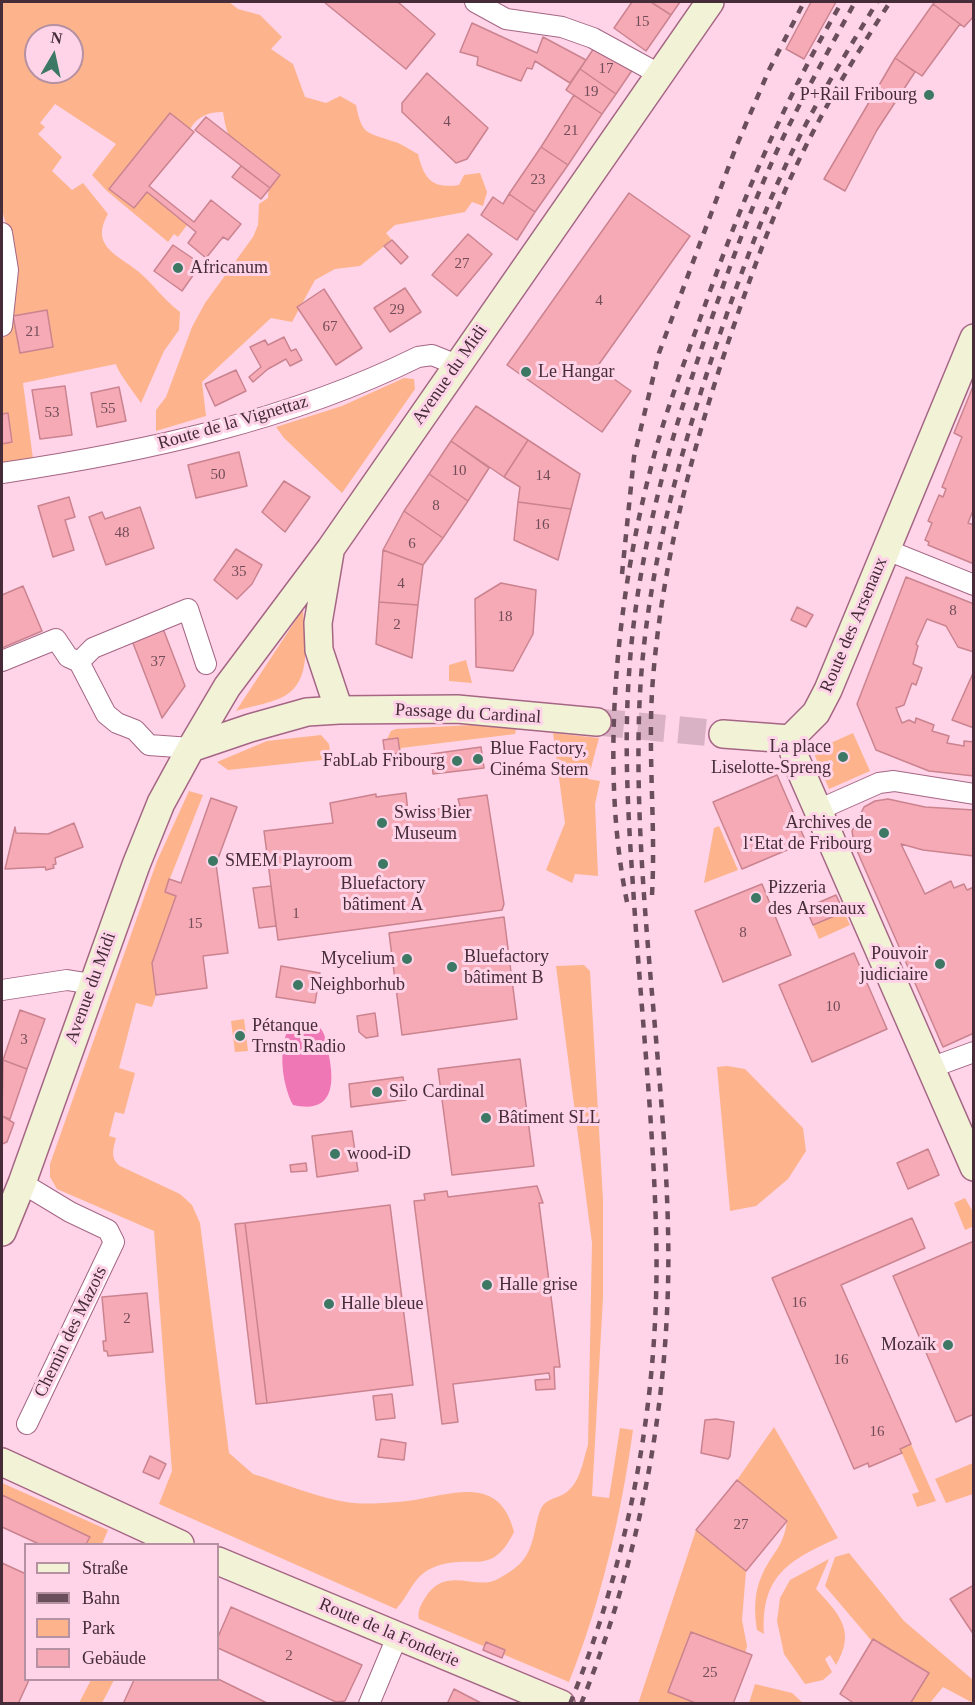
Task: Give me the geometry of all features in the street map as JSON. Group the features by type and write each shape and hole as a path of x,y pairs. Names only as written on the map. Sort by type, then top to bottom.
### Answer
{"main road":[{"name":"Avenue du Midi","path":"2,1232 161,803 191,748 227,687 330,548 710,2"},
{"name":"Route des Arsenaux","path":"790,739 816,713 828,690 972,348"},
{"path":"330,548 318,622 319,650 339,710"},
{"name":"Passage du Cardinal","path":"191,748 307,712 339,710 457,709 597,723"},
{"path":"723,734 790,739 818,810 974,1167"},
{"path":"2,1462 176,1543"},
{"name":"Route de la Fonderie","path":"219,1561 561,1704"}],"street":[{"path":"475,2 506,19 562,27 593,38 659,74"},
{"path":"2,233 8,270 2,326"},
{"name":"Route de la Vignettaz","path":"2,473 142,450 335,393 418,357 432,355 457,365"},
{"path":"887,550 974,585"},
{"path":"79,662 93,648 188,609 206,663"},
{"path":"2,661 56,639 68,657 79,662 106,714 117,723 135,730 149,745 191,748"},
{"path":"818,810 879,783 894,781 974,794"},
{"path":"2,990 67,980 92,984"},
{"path":"930,1068 974,1052"},
{"name":"Chemin des Mazots","path":"22,1183 70,1212 108,1230 114,1242 27,1424"},
{"path":"369,1704 397,1637"}],"green space":[{"path":"2,2 229,2 238,9 260,15 282,37 271,49 293,64 305,97 326,103 340,96 356,105 360,122 366,131 399,143 418,154 426,176 436,184 459,185 464,175 480,173 487,192 483,206 472,202 465,212 395,225 386,233 392,240 360,266 335,269 315,280 292,322 271,318 202,382 206,416 156,431 156,410 166,397 192,327 205,303 253,237 258,225 259,204 268,198 269,180 244,158 233,144 228,135 223,112 204,116 190,129 170,113 109,188 133,208 147,192 187,225 178,237 174,234 168,242 107,191 92,175 116,144 55,104 40,123 45,127 38,134 62,157 52,171 72,190 83,183 108,214 103,225 104,242 115,255 144,277 180,312 179,330 164,351 141,403 116,364 23,383 33,459 2,463 2,342 13,249 2,210"},
{"path":"404,378 414,379 415,389 342,493 284,438 276,427 342,406"},
{"path":"303,609 305,654 297,685 289,693 277,699 236,711"},
{"path":"466,660 472,683 449,681 449,665"},
{"path":"472,725 516,729 515,734 401,748 400,753 387,739 391,731 396,729"},
{"path":"553,733 599,738 588,779 600,781 595,804 598,876 575,874 572,883 546,870 565,823"},
{"path":"853,733 870,771 829,789 813,751"},
{"path":"321,735 329,744 331,759 228,770 217,762 267,741"},
{"path":"189,791 203,795 165,891 176,896 152,963 156,995 152,1007 136,1003 119,1068 135,1073 124,1114 115,1112 109,1136 116,1138 114,1157 120,1166 180,1194 192,1205 200,1223 229,1453 253,1474 334,1500 385,1503 471,1492 497,1501 507,1513 514,1532 497,1555 479,1562 458,1562 432,1568 420,1576 396,1609 159,1504 172,1471 154,1231 57,1189 50,1177 50,1164 157,861"},
{"path":"719,826 738,870 704,883 714,828"},
{"path":"844,912 850,925 819,939 813,925"},
{"path":"584,965 590,971 603,1200 603,1297 592,1496 609,1498 620,1428 633,1430 616,1526 600,1590 569,1682 419,1619 419,1613 425,1598 433,1588 441,1583 450,1580 487,1582 496,1580 519,1564 531,1545 542,1506 565,1493 572,1486 579,1476 588,1445 592,1243 556,966"},
{"name":"Pétanque Trnstn Radio","path":"244,1019 248,1051 235,1052 231,1021"},
{"path":"717,1067 745,1069 803,1128 806,1151 788,1179 756,1206 730,1211"},
{"path":"965,1198 973,1212 974,1226 965,1230 954,1203"},
{"path":"774,1427 838,1538 792,1562 773,1583 767,1597 764,1614 764,1634 757,1630 755,1609 757,1588 783,1538 787,1521 737,1480"},
{"path":"911,1444 936,1501 917,1507 912,1494 919,1492 900,1449"},
{"path":"973,1463 973,1494 946,1503 935,1479"},
{"path":"2,1483 108,1530 102,1543 86,1543 89,1537 2,1496"},
{"path":"696,1530 746,1571 742,1620 747,1646 732,1703 638,1704"},
{"path":"849,1553 904,1621 973,1680 973,1703 943,1687 930,1703 889,1703 876,1646 825,1586 835,1557"},
{"path":"829,1559 816,1589 838,1616 845,1633 845,1642 836,1665 830,1655 825,1659 832,1672 823,1680 805,1684 784,1654 777,1621 780,1598 790,1580"},
{"path":"90,1681 113,1681 102,1703 79,1703"},
{"path":"755,1684 792,1693 803,1703 749,1703"}],"shaded area":[{"path":"295,1019 309,1021 319,1026 326,1041 331,1067 331,1087 328,1095 316,1105 306,1107 293,1105 283,1073 285,1038"}],"building":[{"path":"324,2 398,2 435,34 406,69"},
{"path":"632,2 651,2 671,15 646,51 614,28"},
{"path":"651,2 680,2 671,15"},
{"path":"811,2 836,2 804,59 786,49"},
{"path":"935,2 974,2 974,16 964,27 933,4"},
{"path":"933,4 960,24 922,76 895,58"},
{"path":"472,23 537,53 543,37 586,60 570,83 535,61 532,69 527,68 521,81 477,65 478,57 460,52"},
{"path":"596,45 633,69 616,94 580,69"},
{"path":"895,58 915,72 877,130 845,191 824,179"},
{"path":"580,69 616,94 602,114 566,90"},
{"path":"427,73 488,128 467,159 456,163 402,112 402,103"},
{"path":"574,95 602,114 568,165 541,147"},
{"path":"170,113 194,132 149,186 194,222 211,200 241,224 228,240 223,237 206,258 188,243 196,232 147,192 134,208 109,189"},
{"path":"206,117 280,175 270,188 195,130"},
{"path":"541,147 568,165 535,212 509,194"},
{"path":"241,166 270,188 261,199 232,177"},
{"path":"629,193 690,236 597,367 631,391 602,432 507,365"},
{"path":"509,194 535,212 517,240 481,215 493,197 503,204"},
{"path":"468,234 492,254 457,296 432,275"},
{"path":"392,240 408,257 401,264 384,246"},
{"name":"Africanum","path":"173,245 201,264 182,291 154,271"},
{"path":"405,288 421,312 390,332 374,308"},
{"path":"324,289 362,348 336,365 297,307"},
{"path":"47,310 53,347 20,353 13,316"},
{"path":"284,337 291,351 296,349 302,360 290,366 286,359 268,369 253,382 249,377 261,367 250,347 265,340 268,345"},
{"path":"236,370 246,391 215,406 205,384"},
{"path":"974,384 974,508 968,523 974,525 974,564 928,545 929,542 925,540 932,523 928,521 939,495 943,497 946,489 942,487 962,437 954,433"},
{"path":"65,386 72,435 40,439 32,390"},
{"path":"119,387 126,421 97,427 91,393"},
{"path":"476,406 528,440 504,477 451,441"},
{"path":"8,413 12,442 2,444 2,414"},
{"path":"528,440 580,474 571,509 518,502 520,487 504,477"},
{"path":"451,441 489,468 468,501 429,474"},
{"path":"239,452 247,486 196,498 188,465"},
{"path":"429,474 468,501 443,538 404,511"},
{"path":"284,481 310,497 285,532 262,512"},
{"path":"69,497 75,517 65,520 74,550 53,557 38,506"},
{"path":"518,502 571,509 558,560 514,540"},
{"path":"140,507 154,548 106,565 89,517 102,512 105,519"},
{"path":"404,511 443,538 423,565 383,550"},
{"path":"236,549 262,565 252,584 237,599 214,580"},
{"path":"383,550 423,565 418,605 379,602"},
{"path":"906,577 974,604 974,652 958,647 946,626 927,619 916,644 918,646 913,664 922,668 916,685 912,683 904,705 896,708 902,723 909,720 915,723 916,718 934,725 932,731 949,736 947,743 964,746 964,741 974,742 974,776 929,771 876,750 857,704"},
{"path":"501,583 536,590 533,634 513,671 476,667 475,599"},
{"path":"23,586 42,631 2,648 2,595"},
{"path":"379,602 418,605 412,658 376,644"},
{"path":"797,607 813,615 806,627 791,620"},
{"path":"162,626 185,686 162,718 131,638"},
{"path":"974,671 974,728 952,720"},
{"path":"398,738 400,753 385,755 383,740"},
{"name":"FabLab Fribourg","path":"481,747 484,768 433,774 431,754"},
{"path":"777,775 806,842 742,869 713,802"},
{"name":"Bluefactory bâtiment A","path":"406,793 408,813 460,806 458,799 487,795 504,904 502,910 278,940 264,831 333,823 330,803 376,794 376,797"},
{"path":"211,798 237,807 216,864 228,953 203,956 207,988 156,995 152,963 176,896 165,892 169,879 181,883"},
{"name":"Pouvoir judiciaire","path":"888,799 925,807 974,810 974,856 923,850 901,844 925,894 951,881 954,888 964,884 967,890 974,887 974,1033 943,1047 854,844 852,831 864,807 875,801"},
{"path":"74,823 83,847 55,858 54,868 46,870 45,867 5,869 15,827 16,833 48,834"},
{"path":"762,884 791,955 723,982 695,911"},
{"path":"271,886 276,926 259,928 253,888"},
{"path":"836,895 844,912 813,925 806,908"},
{"name":"Bluefactory bâtiment B","path":"504,917 517,1019 402,1035 389,933"},
{"path":"854,953 887,1029 812,1062 779,985"},
{"name":"Neighborhub","path":"281,966 320,973 315,1003 276,997"},
{"path":"20,1010 45,1019 27,1069 3,1060"},
{"path":"375,1013 378,1036 366,1038 359,1032 357,1016"},
{"name":"Bâtiment SLL","path":"520,1059 534,1166 452,1175 438,1069"},
{"path":"3,1060 27,1069 10,1119 2,1116"},
{"name":"Silo Cardinal","path":"403,1077 406,1100 351,1107 349,1084"},
{"path":"2,1116 14,1123 7,1142 2,1144"},
{"name":"wood-iD","path":"352,1131 358,1171 317,1177 312,1136"},
{"path":"928,1149 939,1175 908,1189 897,1163"},
{"path":"306,1163 307,1171 291,1172 290,1165"},
{"name":"Halle grise","path":"537,1186 543,1203 539,1203 560,1367 554,1367 555,1389 536,1390 535,1380 550,1379 549,1373 453,1384 458,1422 442,1424 414,1201 425,1200 424,1194 447,1191 448,1197"},
{"name":"Halle bleue","path":"390,1205 413,1385 267,1403 245,1223"},
{"path":"912,1218 925,1248 841,1285 911,1444 900,1449 902,1453 869,1467 868,1463 854,1469 772,1278"},
{"path":"245,1223 267,1403 256,1404 235,1224"},
{"name":"Mozaïk","path":"974,1241 974,1414 956,1422 893,1276"},
{"path":"147,1293 153,1352 108,1356 107,1351 104,1351 103,1341 106,1341 102,1297"},
{"path":"392,1394 395,1418 376,1420 373,1396"},
{"path":"705,1420 734,1422 728,1459 701,1453"},
{"path":"381,1439 406,1443 404,1460 378,1457"},
{"path":"150,1456 166,1464 159,1479 143,1472"},
{"path":"737,1480 787,1521 746,1571 696,1530"},
{"path":"2,1495 90,1537 87,1543 37,1543 2,1527"},
{"path":"2,1563 24,1573 24,1681 29,1681 18,1704 2,1704"},
{"path":"974,1585 974,1635 950,1599"},
{"path":"231,1607 362,1665 345,1701 336,1702 219,1648 219,1635"},
{"path":"691,1632 752,1655 733,1704 698,1704 668,1692"},
{"path":"873,1639 929,1673 910,1704 855,1704 840,1694"},
{"path":"486,1642 505,1650 502,1658 483,1650"},
{"path":"219,1679 269,1704 123,1704 134,1681"},
{"path":"454,1689 483,1704 447,1704"}],"tunnel":[{"path":"597,722 723,734"}],"railway":[{"path":"622,574 634,457 659,353 736,147 769,70 804,2"},
{"path":"627,902 614,798 613,743 620,632 637,525 661,433 718,268 783,113 842,2"},
{"path":"570,1704 610,1589 625,1530 638,1471 653,1350 656,1229 627,780 629,674 638,593 663,473 727,275 781,142 855,2"},
{"path":"581,1704 621,1589 636,1530 649,1470 665,1350 668,1228 661,1100 645,908 639,780 642,666 656,568 691,423 750,250 806,124 877,2"},
{"path":"652,895 651,705 653,678 664,588 693,457 733,328 779,204 822,115 890,2"}],"place":[{"name":"P+Rail Fribourg","path":"929,95"},
{"name":"Africanum","path":"178,268"},
{"name":"Le Hangar","path":"526,372"},
{"name":"La place Liselotte-Spreng","path":"843,757"},
{"name":"Blue Factory, Cinéma Stern","path":"478,759"},
{"name":"FabLab Fribourg","path":"457,761"},
{"name":"Swiss Bier Museum","path":"382,823"},
{"name":"Archives de l‘Etat de Fribourg","path":"884,833"},
{"name":"SMEM Playroom","path":"213,861"},
{"name":"Bluefactory bâtiment A","path":"383,864"},
{"name":"Pizzeria des Arsenaux","path":"756,898"},
{"name":"Mycelium","path":"407,959"},
{"name":"Pouvoir judiciaire","path":"940,964"},
{"name":"Bluefactory bâtiment B","path":"452,967"},
{"name":"Neighborhub","path":"298,985"},
{"name":"Pétanque Trnstn Radio","path":"240,1036"},
{"name":"Silo Cardinal","path":"377,1092"},
{"name":"Bâtiment SLL","path":"486,1118"},
{"name":"wood-iD","path":"335,1154"},
{"name":"Halle grise","path":"487,1285"},
{"name":"Halle bleue","path":"329,1304"},
{"name":"Mozaïk","path":"948,1345"}]}
